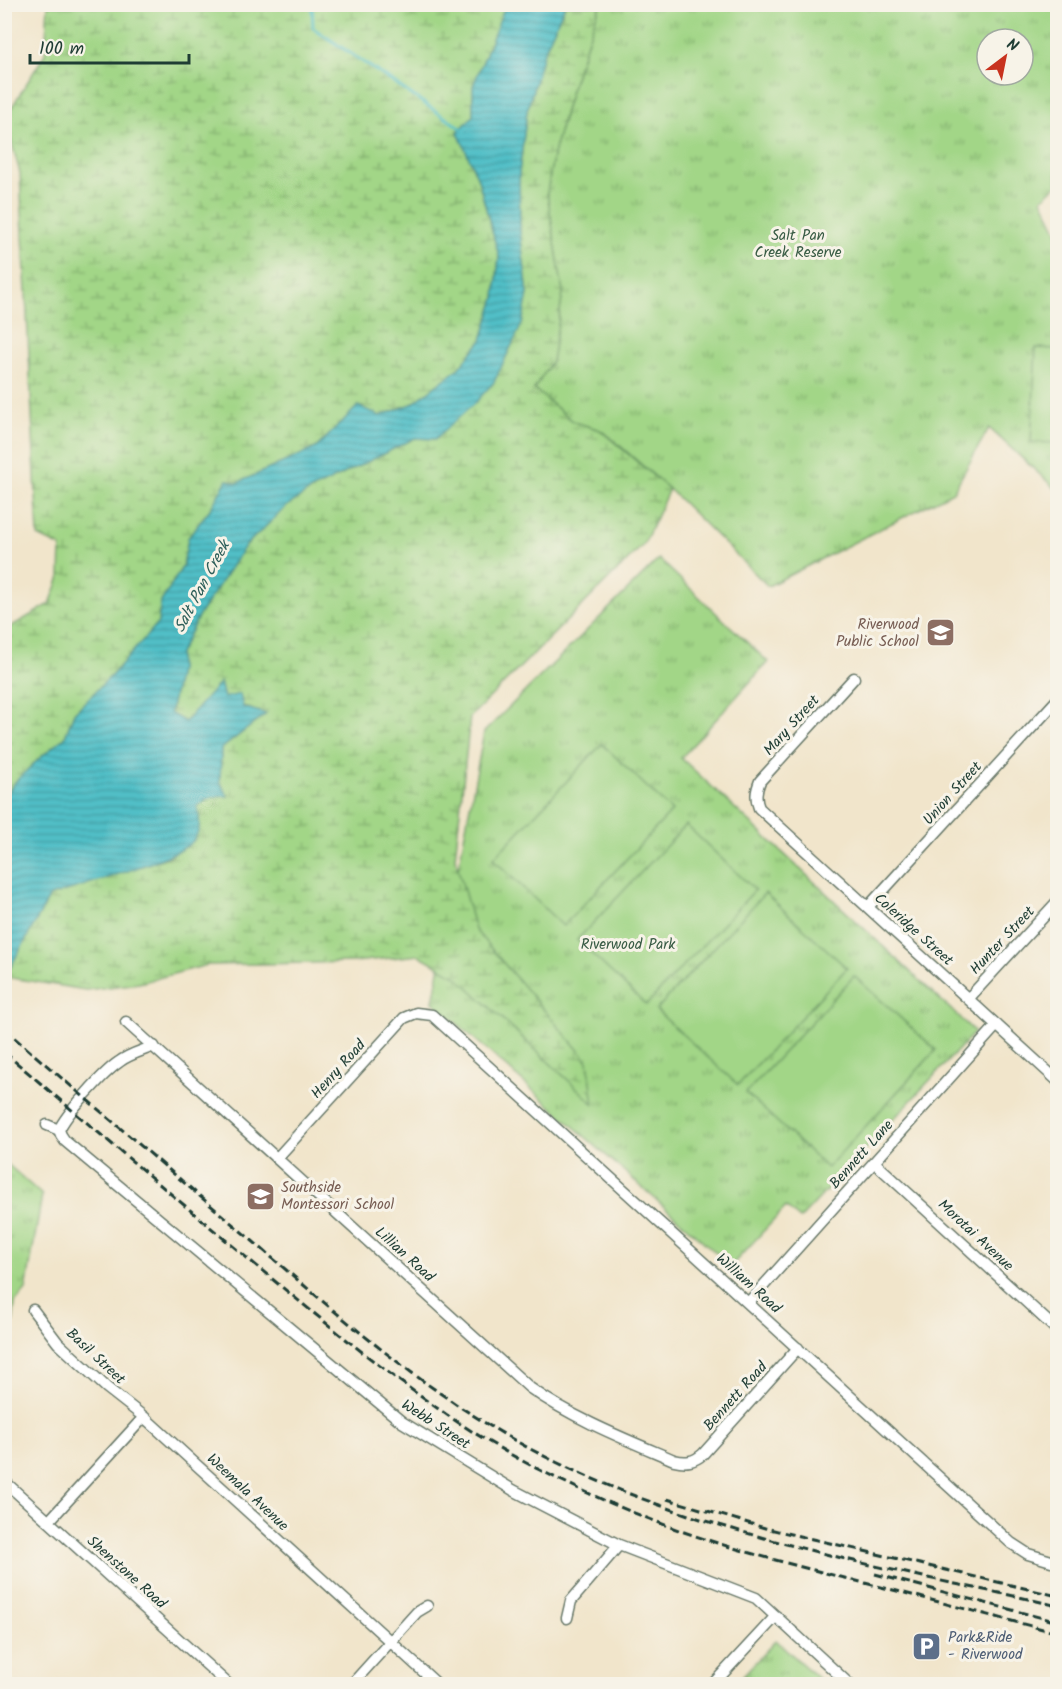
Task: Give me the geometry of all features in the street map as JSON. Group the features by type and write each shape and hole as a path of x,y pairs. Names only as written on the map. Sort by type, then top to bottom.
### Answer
{"street":[{"name":"Mary Street","path":"756,795 760,781 854,678"},
{"name":"Union Street","path":"868,907 1058,699"},
{"name":"Coleridge Street","path":"756,795 756,802 765,814 1058,1081"},
{"name":"Hunter Street","path":"968,999 1056,907"},
{"name":"Henry Road","path":"277,1158 405,1018 416,1013 427,1013"},
{"name":"William Road","path":"427,1013 442,1023 1011,1543 1028,1554 1058,1563"},
{"name":"Lillian Road","path":"126,1022 530,1388 566,1410 674,1460 693,1461"},
{"name":"Bennett Lane","path":"748,1303 997,1025"},
{"path":"59,1130 68,1116 111,1068 128,1056 154,1046"},
{"name":"Webb Street","path":"48,1125 59,1130 66,1141 402,1422 513,1490 619,1545 756,1598 849,1684"},
{"name":"Morotai Avenue","path":"874,1162 1058,1331"},
{"name":"Basil Street","path":"33,1310 58,1344 107,1388 144,1417"},
{"name":"Bennett Road","path":"693,1461 703,1454 798,1348"},
{"path":"49,1521 144,1417"},
{"name":"Weemala Avenue","path":"144,1417 437,1684"},
{"name":"Shenstone Road","path":"4,1481 228,1684"},
{"path":"567,1618 571,1601 619,1545"},
{"path":"352,1684 417,1612 427,1606"},
{"path":"713,1684 776,1616"}],"green space":[{"path":"48,5 506,5 473,86 473,116 458,132 478,179 499,256 495,298 482,340 458,369 412,404 380,416 358,407 316,448 237,483 227,480 211,508 188,538 183,566 161,602 158,623 113,674 74,713 65,737 16,781 5,796 5,630 50,604 60,577 61,547 38,536 20,173 5,118 45,54"},
{"path":"565,5 600,5 573,83 554,150 547,193 563,292 552,361 534,389 574,422 600,430 669,489 644,544 470,717 455,858 475,930 588,1061 594,1104 456,976 419,955 354,962 207,965 139,983 86,990 5,977 50,896 171,856 197,806 211,797 220,782 221,749 265,715 224,698 220,683 185,723 170,713 179,671 179,654 199,615 245,546 286,507 311,490 415,438 435,439 528,295 520,232 519,173 527,111 543,54"},
{"name":"Salt Pan Creek Reserve","path":"600,5 1057,5 1057,185 1042,199 1058,232 1057,490 989,428 953,492 768,586 669,489 609,436 600,430 574,422 534,389 552,361 563,292 547,193 554,150 573,83"},
{"path":"1036,348 1057,349 1057,443 1031,442"},
{"name":"Riverwood Park","path":"659,559 768,662 681,758 975,1032 800,1219 786,1207 731,1266 433,1002 484,732"},
{"path":"602,744 672,811 563,926 493,859"},
{"path":"686,825 755,890 646,1005 577,940"},
{"path":"765,893 847,968 738,1085 656,1010"},
{"path":"854,976 936,1050 827,1168 746,1093"},
{"path":"5,1162 42,1195 26,1290 15,1303 13,1322 5,1327"},
{"path":"776,1640 823,1683 735,1684"}],"water":[{"name":"Salt Pan Creek","path":"506,4 565,5 543,54 527,111 519,173 520,232 528,294 522,324 494,382 475,403 435,439 415,438 311,490 286,507 245,546 199,615 179,654 179,671 170,713 185,722 220,682 224,698 240,694 243,707 266,714 221,749 220,782 228,796 211,797 197,806 198,832 193,841 184,848 126,872 50,896 5,977 5,796 16,781 65,737 74,713 113,674 158,623 161,602 183,566 188,538 211,508 227,480 237,483 316,448 358,406 380,416 412,404 458,369 482,340 495,298 499,256 478,179 458,132 473,116 473,86"}],"waterway":[{"path":"312,4 313,28 465,131"}],"railway":[{"path":"4,1029 366,1337 439,1392 516,1441 601,1483 743,1532 888,1569 1058,1606"},
{"path":"4,1052 341,1335 407,1386 511,1455 615,1505 710,1541 789,1564 1058,1633"},
{"path":"667,1499 765,1528 1058,1596"},
{"path":"875,1574 1058,1622"}],"place":[{"name":"Riverwood Public School","path":"940,633"},
{"name":"Southside Montessori School","path":"260,1196"},
{"name":"Park&Ride - Riverwood","path":"927,1646"}]}
